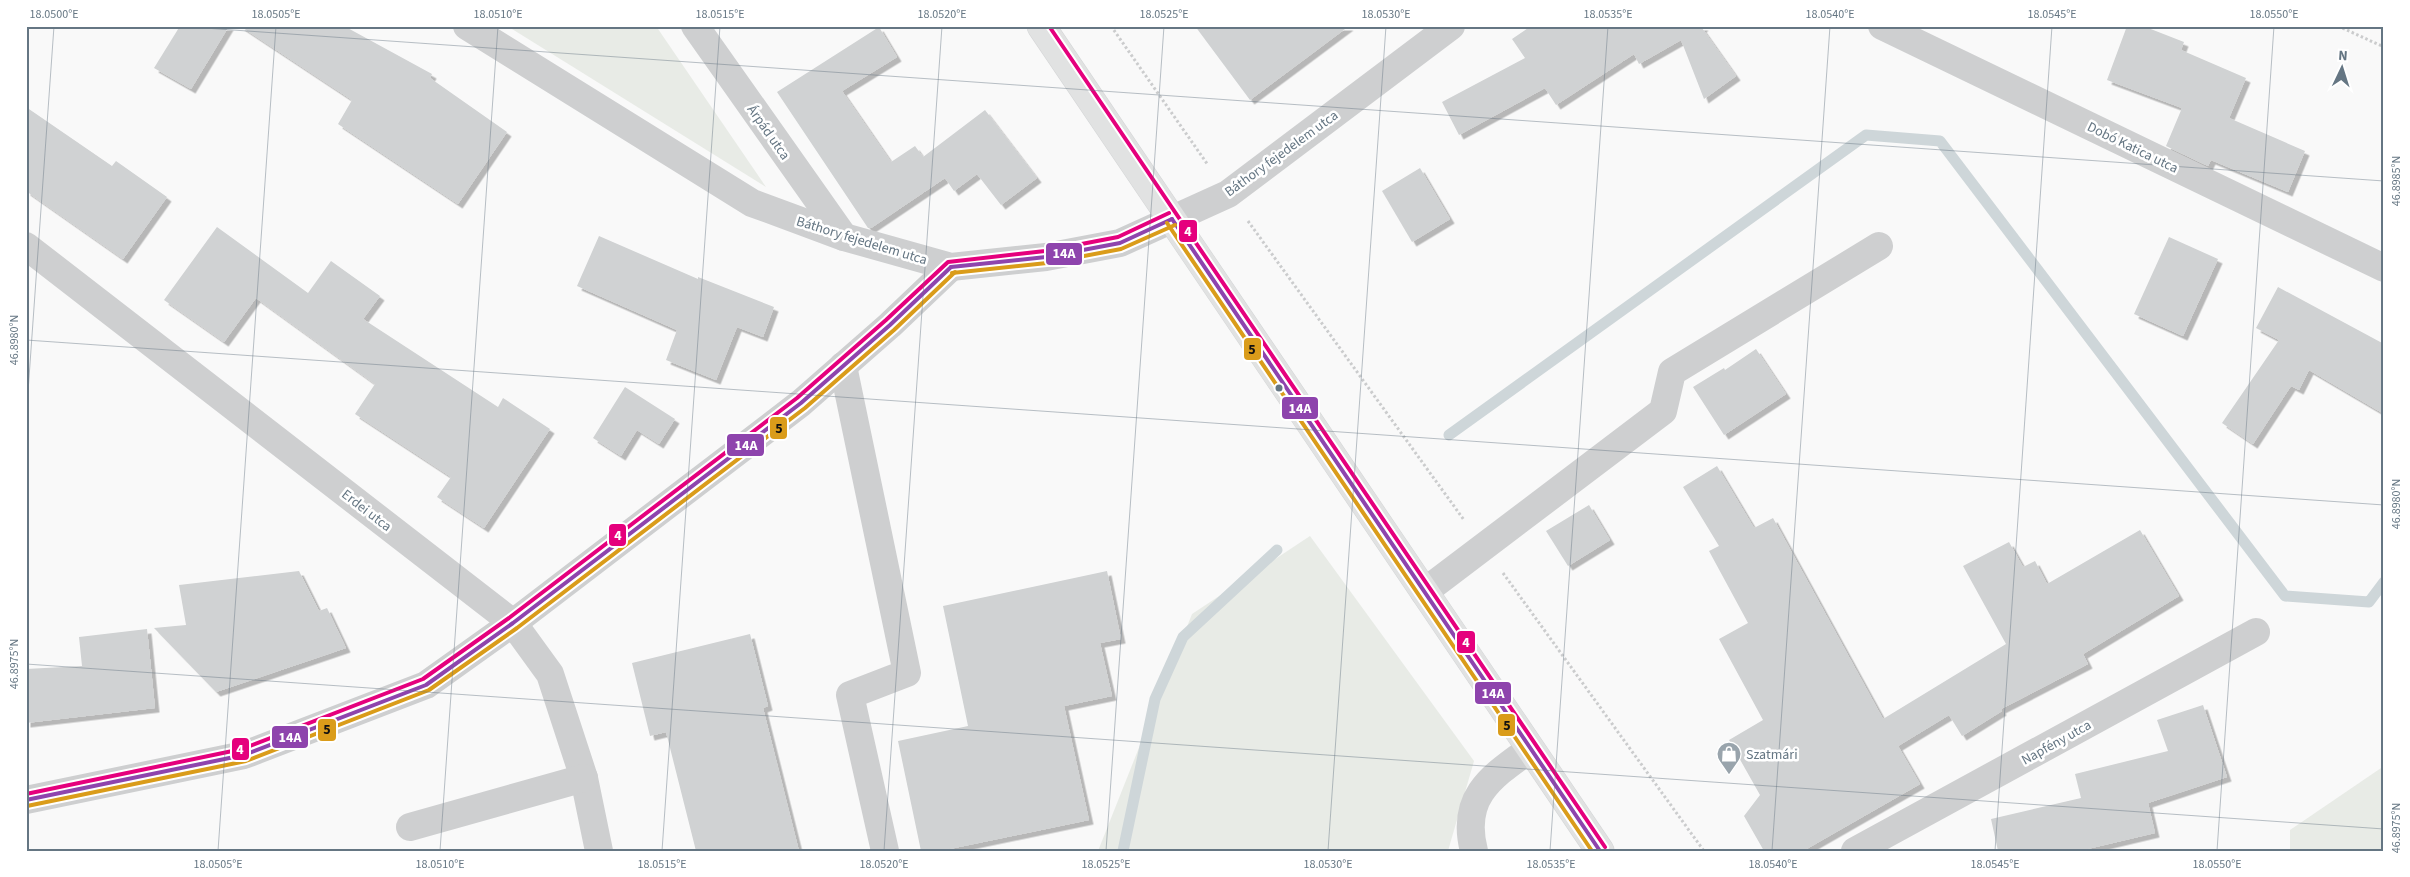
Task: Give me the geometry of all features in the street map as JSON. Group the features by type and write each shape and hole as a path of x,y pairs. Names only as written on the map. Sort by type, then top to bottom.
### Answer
{"main road":[{"path":"1041,26 1600,851"}],"street":[{"name":"Báthory fejedelem utca","path":"466,26 752,203 844,237 951,267 1046,258 1120,243 1228,194 1451,26"},
{"name":"Árpád utca","path":"695,26 844,237"},
{"name":"Dobó Katica utca","path":"1882,26 2384,268"},
{"name":"Erdei utca","path":"26,246 513,622 550,674 584,778 599,851"},
{"path":"1424,592 1663,411 1672,372 1879,246"},
{"path":"26,800 244,755 426,685 513,622 801,403 951,267"},
{"path":"843,366 907,673 850,695 885,851"},
{"name":"Napfény utca","path":"1855,851 2256,632"},
{"path":"1474,851 1469,833 1476,797 1492,776 1530,749"},
{"path":"410,827 584,778"}],"path":[{"path":"1111,26 1228,194"},
{"path":"2338,26 2384,48"}],"shaded area":[{"path":"507,26 656,26 766,187"},
{"path":"1310,536 1474,761 1448,851 1098,851 1192,614"},
{"path":"2384,766 2384,851 2290,851 2290,830"}],"building":[{"path":"180,26 229,26 191,89 154,68"},
{"path":"240,26 344,26 432,74 430,78 507,132 458,204 338,124 352,100"},
{"path":"1195,26 1349,26 1250,100"},
{"path":"1531,26 1704,26 1702,28 1736,76 1704,99 1681,40 1639,64 1634,54 1556,105 1545,88 1459,135 1442,102 1525,58 1512,39"},
{"path":"2127,26 2143,26 2184,42 2181,50 2246,78 2229,118 2305,151 2288,192 2211,160 2208,166 2166,146 2182,108 2107,80"},
{"path":"879,27 897,57 842,91 891,162 915,146 923,157 985,110 1037,178 1001,205 977,174 954,191 945,178 871,228 868,228 777,92"},
{"path":"26,107 112,166 116,161 167,197 123,259 26,191"},
{"path":"1420,168 1450,219 1412,242 1382,191"},
{"path":"217,227 308,293 331,261 380,296 363,319 498,407 503,398 550,429 484,528 437,497 451,477 355,414 375,384 256,298 224,342 164,300"},
{"path":"599,236 698,279 698,277 774,307 763,337 737,327 716,380 666,360 677,330 577,286"},
{"path":"2169,237 2218,259 2183,336 2134,314"},
{"path":"2278,287 2384,344 2384,414 2309,370 2299,390 2291,386 2253,444 2222,423 2279,340 2256,328"},
{"path":"1756,349 1786,394 1724,435 1693,387 1724,368 1725,370"},
{"path":"625,387 675,419 659,444 637,430 621,456 593,438"},
{"path":"1717,466 1754,528 1773,518 1883,719 2006,644 1963,566 2009,542 2023,567 2035,561 2047,584 2140,530 2179,596 2083,654 2088,664 2001,709 2002,711 1962,736 1949,715 1898,746 1920,784 1803,851 1764,851 1744,816 1760,795 1729,740 1763,720 1719,639 1748,623 1709,551 1719,546 1683,487"},
{"path":"1589,505 1610,540 1568,566 1546,531"},
{"path":"299,571 319,611 327,608 346,648 216,692 154,628 186,625 179,585"},
{"path":"1107,571 1121,639 1100,643 1112,696 1064,706 1089,820 940,851 921,851 898,741 968,726 943,606"},
{"path":"147,629 155,708 26,723 26,669 82,666 79,637"},
{"path":"750,634 768,706 763,708 799,851 696,851 666,732 650,736 632,663"},
{"path":"2203,705 2227,777 2148,803 2155,833 2079,851 1998,851 1991,819 2081,798 2075,774 2168,751 2157,720"}],"waterway":[{"path":"1449,435 1866,135 1940,141 2285,596 2369,602 2384,582"},
{"path":"1123,851 1155,699 1183,637 1277,550"}],"transit line":[{"name":"4","path":"1049,26 1605,847"},
{"name":"4","path":"26,794 242,749 423,679 509,618 797,398 886,320 948,262 1045,251 1118,237 1169,213"},
{"name":"14A","path":"1172,219 1600,851"},
{"name":"14A","path":"951,267 1046,257 1120,243 1172,219"},
{"name":"5","path":"1167,223 1592,851"},
{"name":"5","path":"952,273 1047,263 1121,249 1175,225"},
{"name":"14A","path":"26,800 244,755 426,685 513,623 801,403 890,325 951,267"},
{"name":"5","path":"27,806 246,761 429,690 517,628 805,408 894,330 955,272"}],"place":[{"name":"Szatmári","path":"1729,775"}]}
